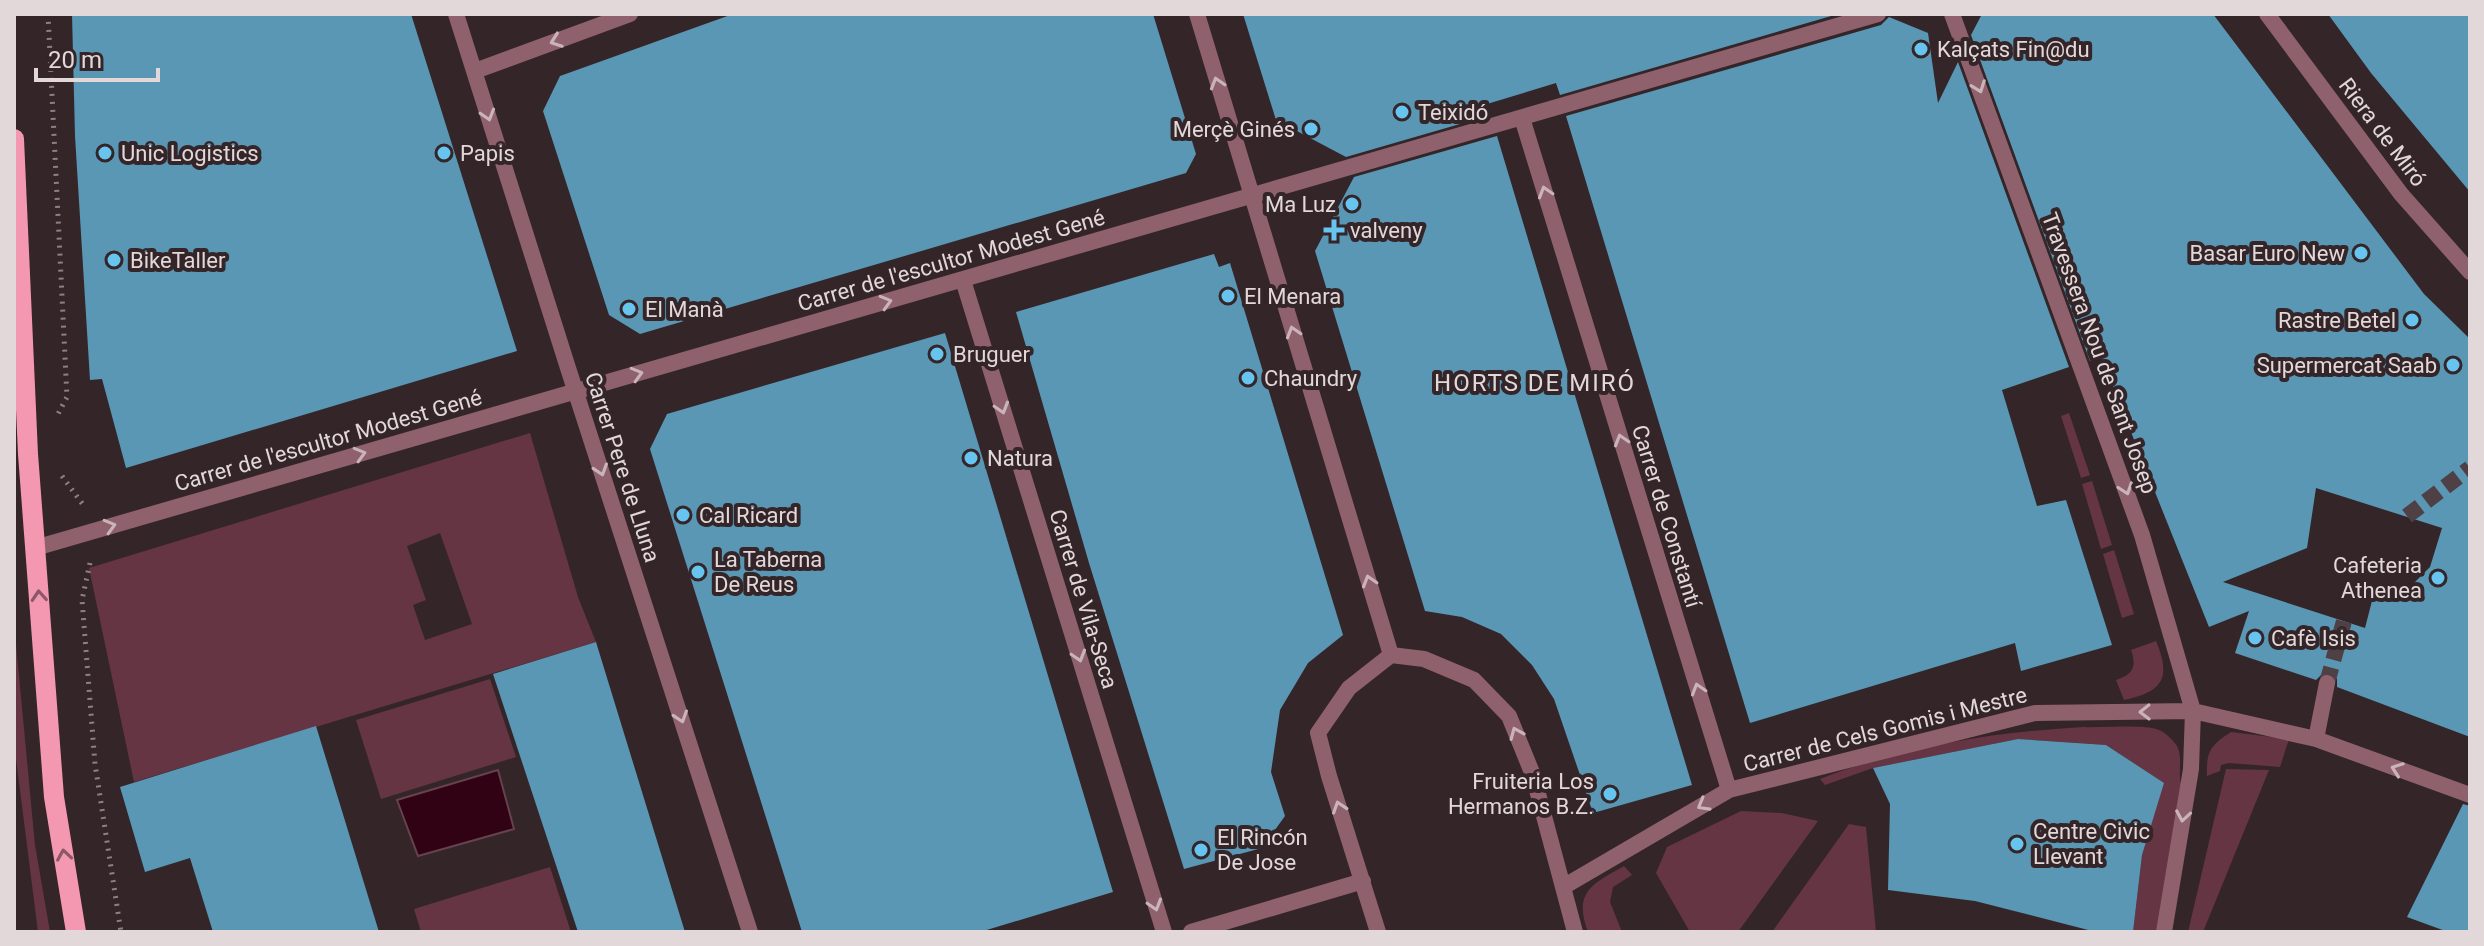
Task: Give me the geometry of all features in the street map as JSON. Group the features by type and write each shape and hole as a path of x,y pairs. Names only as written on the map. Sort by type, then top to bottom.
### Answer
{"main road":[{"path":"14,139 28,454 54,797 76,932"}],"street":[{"name":"Carrer Pere de Lluna","path":"456,14 750,932"},
{"path":"475,71 630,14"},
{"path":"1197,14 1391,655"},
{"name":"Carrer de l'escultor Modest Gené","path":"35,548 1878,14"},
{"name":"Travessera Nou de Sant Josep","path":"1952,14 2142,535 2193,711 2191,769 2164,932"},
{"name":"Riera de Miró","path":"2267,14 2401,194 2470,272"},
{"name":"Carrer de Constantí","path":"1522,118 1729,790"},
{"name":"Carrer de Vila-Seca","path":"963,280 1164,932"},
{"path":"1378,932 1318,733 1349,688 1391,655 1424,659 1474,680 1509,716 1533,775 1575,932"},
{"path":"2316,739 2327,683"},
{"name":"Carrer de Cels Gomis i Mestre","path":"1563,887 1729,790 2035,713 2193,711 2316,739 2470,795"},
{"path":"1191,932 1363,881"}],"path":[{"path":"48,14 67,397 57,416"},
{"path":"60,463 67,485 87,510"},
{"path":"90,561 82,600 95,764 121,932"}],"shaded area":[{"path":"2069,413 2090,475 2081,478 2061,416"},
{"path":"530,433 578,597 596,642 134,782 89,568","holes":["440,533 472,624 425,640 413,605 426,600 407,546"]},
{"path":"2092,481 2112,545 2101,549 2082,484"},
{"path":"2114,550 2134,614 2122,618 2103,554"},
{"path":"14,623 35,845 50,932 38,932 14,743"},
{"path":"2156,641 2163,665 2160,682 2147,693 2124,700 2116,680 2132,669 2134,661 2131,650"},
{"path":"490,679 516,757 381,799 356,720"},
{"path":"2084,727 2152,728 2169,737 2179,751 2183,789 2160,932 2133,932 2142,855 2163,783 2106,745 2018,739 1873,768 1825,785 1820,779 1852,767 1950,742"},
{"path":"2231,732 2289,739 2280,767 2229,763 2207,776 2211,750"},
{"path":"2226,769 2269,770 2203,932 2188,932"},
{"path":"498,770 514,829 418,856 397,800"},
{"path":"1741,811 1782,813 1818,821 1738,932 1690,932 1656,873 1667,847"},
{"path":"1849,824 1866,827 1876,932 1772,932"},
{"path":"1624,866 1632,875 1613,887 1610,902 1622,932 1588,932 1584,898 1595,884"},
{"path":"550,867 571,932 421,932 414,909"}],"building":[{"path":"72,14 411,14 517,351 126,468 102,379 90,380 75,136"},
{"path":"733,14 1153,14 1196,154 1186,173 640,334 609,315 543,111 560,76"},
{"path":"1243,14 1838,14 1560,95 1556,83 1487,104 1491,115 1346,157 1276,120"},
{"path":"1982,14 2213,14 2424,294 2470,339 2470,737 2337,687 2337,679 2330,672 2323,673 2316,680 2235,653 2249,611 2209,627 2101,357 2090,361 1971,35","holes":["2316,488 2442,528 2430,567 2406,591 2391,597 2373,597 2365,628 2223,582 2307,548"]},
{"path":"2328,14 2470,14 2470,192 2371,73"},
{"path":"1889,17 1928,33 1938,103 1958,62 2069,367 2002,390 2037,506 2066,500 2112,645 2021,671 2015,643 1750,723 1566,116 1881,25"},
{"path":"1497,136 1692,785 1593,813 1554,699 1532,665 1501,634 1462,617 1425,611 1315,251 1354,177"},
{"path":"1214,254 1219,267 1230,263 1343,635 1308,663 1280,710 1271,772 1285,816 1262,848 1184,869 1089,563 1016,312"},
{"path":"945,333 1113,892 980,932 802,932 650,449 667,414"},
{"path":"596,642 685,932 578,932 493,674"},
{"path":"316,726 379,932 213,932 190,858 145,872 120,787"},
{"name":"Centre Civic Llevant","path":"2018,739 2106,745 2164,783 2142,855 2133,932 2096,932 1975,901 1888,890 1890,804 1873,768"},
{"path":"2463,804 2470,806 2470,932 2448,932 2407,917"}],"tunnel":[{"path":"2407,516 2470,468"},
{"path":"2327,683 2344,621"}],"place":[{"name":"Kalçats Fin@du","path":"1921,49"},
{"name":"Teixidó","path":"1402,112"},
{"name":"Merçè Ginés","path":"1311,129"},
{"name":"Unic Logistics","path":"105,153"},
{"name":"Papis","path":"444,153"},
{"name":"Ma Luz","path":"1352,204"},
{"name":"valveny","path":"1334,230"},
{"name":"Basar Euro New","path":"2361,253"},
{"name":"BikeTaller","path":"114,260"},
{"name":"El Menara","path":"1228,296"},
{"name":"El Manà","path":"629,309"},
{"name":"Rastre Betel","path":"2412,320"},
{"name":"Bruguer","path":"937,354"},
{"name":"Supermercat Saab","path":"2453,365"},
{"name":"Chaundry","path":"1248,378"},
{"name":"Natura","path":"971,458"},
{"name":"Cal Ricard","path":"683,515"},
{"name":"La Taberna De Reus","path":"698,572"},
{"name":"Cafeteria Athenea","path":"2438,578"},
{"name":"Cafè Isis","path":"2255,638"},
{"name":"Fruiteria Los Hermanos B.Z.","path":"1610,794"},
{"name":"Centre Civic Llevant","path":"2017,844"},
{"name":"El Rincón De Jose","path":"1201,850"}],"district":[{"name":"HORTS DE MIRÓ","path":"1535,383"}]}
